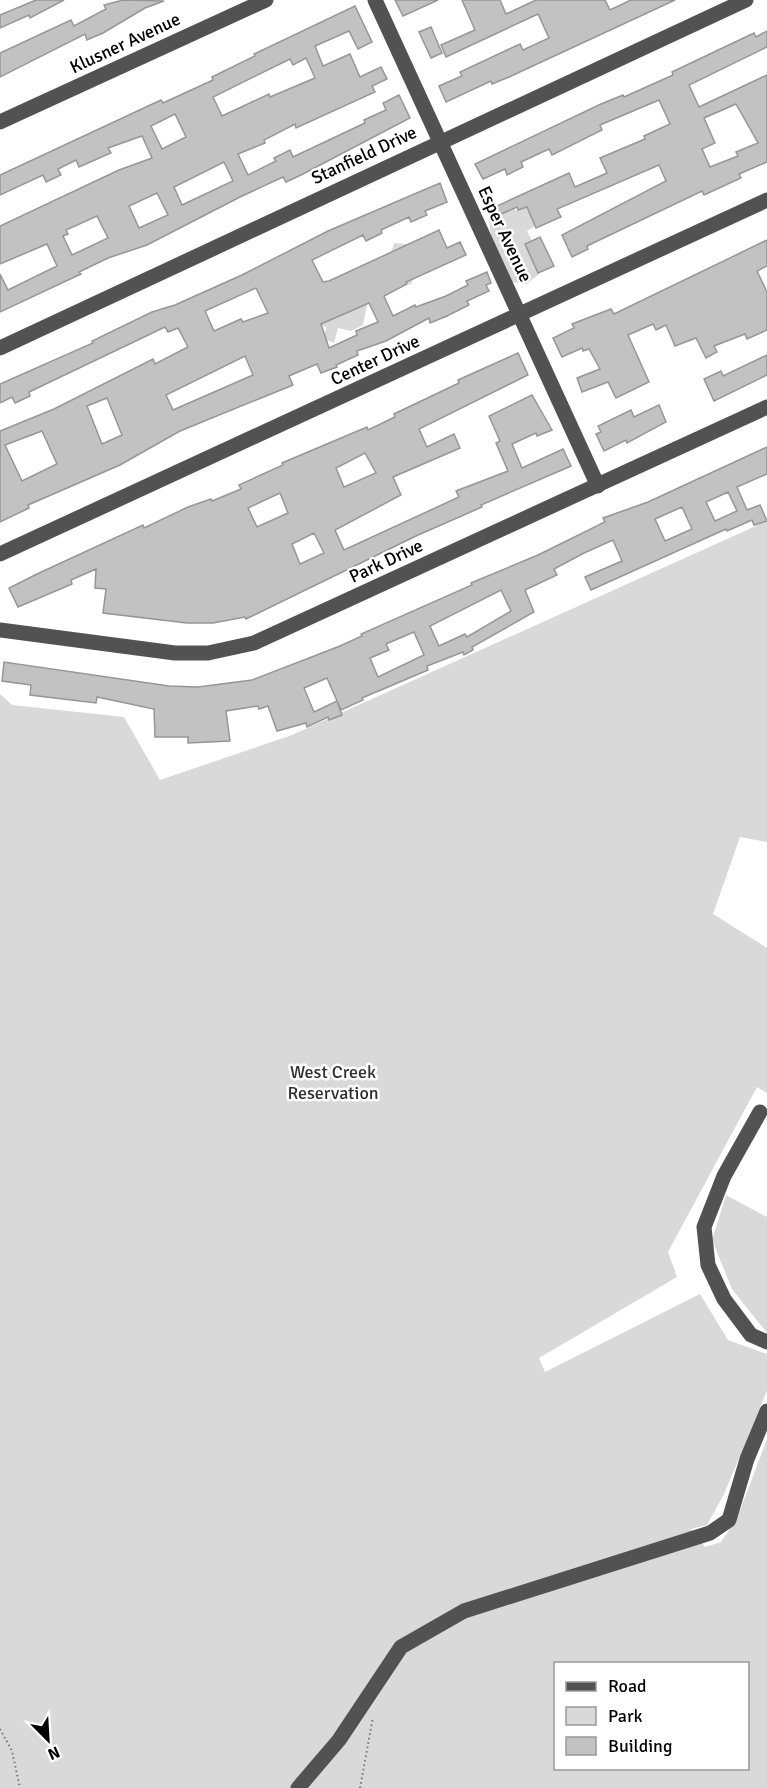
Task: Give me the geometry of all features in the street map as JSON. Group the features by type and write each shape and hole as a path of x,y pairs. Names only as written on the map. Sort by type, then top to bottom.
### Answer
{"street":[{"name":"Klusner Avenue","path":"0,122 266,0"},
{"name":"Esper Avenue","path":"375,0 598,486"},
{"name":"Stanfield Drive","path":"0,348 746,0"},
{"name":"Center Drive","path":"0,554 767,200"},
{"name":"Park Drive","path":"0,630 175,653 208,653 254,643 767,407"},
{"path":"760,1112 724,1176 704,1227 708,1265 724,1299 751,1335 767,1342"},
{"path":"298,1788 339,1740 401,1647 464,1611 710,1533 729,1520 747,1459 767,1411"}],"path":[{"path":"360,1788 375,1707"},
{"path":"0,1729 12,1751 20,1788"}],"green space":[{"path":"557,184 554,195 565,192 573,194 569,203 561,208 552,203 550,214 540,212 535,226 527,231 539,255 539,274 527,284 511,282 491,235 489,220 509,205 517,211 532,205 539,200 548,187"},
{"path":"394,243 407,244 417,274 410,285 392,277 369,295 363,325 351,331 338,328 334,343 324,339 326,327 312,322 391,254"},
{"name":"West Creek Reservation","path":"767,521 767,842 740,837 713,914 767,948 767,1093 757,1087 668,1252 677,1277 539,1358 545,1372 700,1294 728,1340 767,1354 767,1391 724,1494 707,1525 691,1529 705,1547 721,1542 737,1518 767,1439 767,1788 0,1788 0,694 12,705 124,717 160,780 292,735"},
{"path":"726,1195 767,1217 767,1333 732,1289 712,1240"}],"building":[{"path":"36,0 64,0 30,18 29,15 0,28 0,15"},
{"path":"123,0 164,1 145,8 103,33 87,40 85,34 0,77 0,53 71,20 74,26 106,9 104,5"},
{"path":"395,0 438,0 403,16"},
{"path":"462,0 500,0 506,14 536,0 605,0 610,10 631,0 675,0 509,77 492,84 491,81 446,102 439,86 462,76 460,72 520,44 523,50 549,38 538,14 446,57 441,45 475,30"},
{"path":"355,6 372,42 358,49 349,31 315,46 323,66 350,54 360,77 381,67 387,79 372,86 375,92 296,128 295,124 264,140 265,143 238,154 248,175 276,161 274,158 290,150 293,157 365,123 364,120 386,110 383,103 399,95 410,118 301,175 286,182 283,177 147,245 108,258 79,272 81,274 0,312 0,274 8,290 57,266 47,244 0,264 0,226 119,170 152,158 142,136 108,148 111,153 79,167 76,160 58,169 61,175 46,182 43,175 0,195 0,175 161,100 163,103 213,80 212,77 255,56 254,54","holes":["306,58 315,78 270,97 269,94 222,116 213,97 290,59 293,65","175,114 186,137 162,149 151,126","224,162 233,181 182,205 174,187","157,193 168,215 139,228 129,206","97,216 108,238 72,255 63,236 68,234 66,230"]},
{"path":"431,27 442,53 431,58 419,32"},
{"path":"767,31 767,47 689,85 699,107 767,75 767,162 739,174 741,178 704,195 702,191 587,246 588,249 572,257 562,235 666,181 659,165 557,209 561,217 536,228 527,207 518,210 517,207 492,218 488,210 569,173 575,187 607,173 600,158 645,139 644,136 670,124 659,100 600,125 602,130 552,155 549,149 521,162 523,167 507,175 505,169 483,179 475,164 601,104 623,95 624,97 673,75 672,72 754,33 756,37","holes":["736,104 758,143 736,152 738,156 710,167 702,149 715,143 704,118"]},
{"path":"440,183 447,202 425,211 427,215 411,222 409,217 381,230 382,233 366,241 363,235 312,260 323,282 329,281 439,230 447,248 460,242 466,255 406,282 407,284 384,296 393,316 415,305 416,307 446,296 468,285 466,281 487,272 491,283 486,285 489,291 467,301 469,305 447,316 430,323 429,318 386,341 357,351 358,355 336,365 337,367 321,373 317,364 289,376 293,385 180,431 120,465 28,505 29,508 0,522 0,431 54,409 153,359 155,364 188,347 178,328 168,332 165,327 29,392 30,396 15,403 12,397 0,403 0,384 93,343 92,341 152,312 175,305 242,275 328,231","holes":["256,288 268,313 243,322 241,319 214,331 205,311","369,303 378,322 356,331 357,335 329,348 321,324","245,356 253,375 173,410 166,395","107,398 122,435 102,444 87,406","42,431 57,464 22,481 5,445"]},
{"path":"540,237 554,266 538,273 525,244"},
{"path":"767,240 767,266 757,271 767,292 767,330 747,339 745,334 714,346 717,352 706,358 696,338 675,346 666,325 656,330 653,324 628,335 649,382 616,398 608,382 582,392 577,378 600,369 589,349 583,351 582,348 562,357 553,338 574,328 572,324 611,309 614,314"},
{"path":"518,353 528,375 419,429 427,447 454,434 460,448 393,477 401,495 335,530 344,550 459,497 456,491 508,471 496,443 500,441 489,416 532,395 552,430 537,436 536,433 512,444 522,468 563,449 571,466 481,505 482,507 416,536 246,619 245,617 213,623 187,623 103,613 106,589 95,588 96,569 71,580 72,584 18,607 9,588 143,525 144,528 188,507 211,499 212,501 241,489 239,485 283,465 282,463 367,427 368,430 395,417 394,414 459,383 458,380","holes":["365,453 376,473 344,487 336,468","280,493 288,513 257,527 248,508","314,533 324,553 300,564 292,544"]},
{"path":"767,355 767,375 714,401 704,379 721,371 723,376"},
{"path":"659,405 666,422 627,443 626,440 604,451 596,434 601,432 598,426 631,410 634,417"},
{"path":"767,447 767,474 737,487 747,510 760,505 767,521 754,525 752,520 727,531 726,529 591,590 585,577 622,561 613,540 554,569 557,575 525,590 534,612 472,647 473,650 464,655 463,652 427,666 428,670 362,698 363,700 341,710 327,678 304,688 314,712 337,701 342,715 329,720 328,717 307,727 306,723 277,731 268,706 259,709 258,706 226,711 230,741 188,743 188,737 155,737 154,709 97,697 96,703 30,695 31,685 2,681 4,662 169,686 198,687 252,680 340,646 362,636 361,634 472,585 471,583 538,555 605,522 603,518 648,502","holes":["728,492 737,511 715,521 706,502","682,507 692,529 665,541 655,519","501,590 511,611 467,637 465,634 439,646 430,626","414,632 424,655 378,677 370,658 389,650 386,644"]}]}
